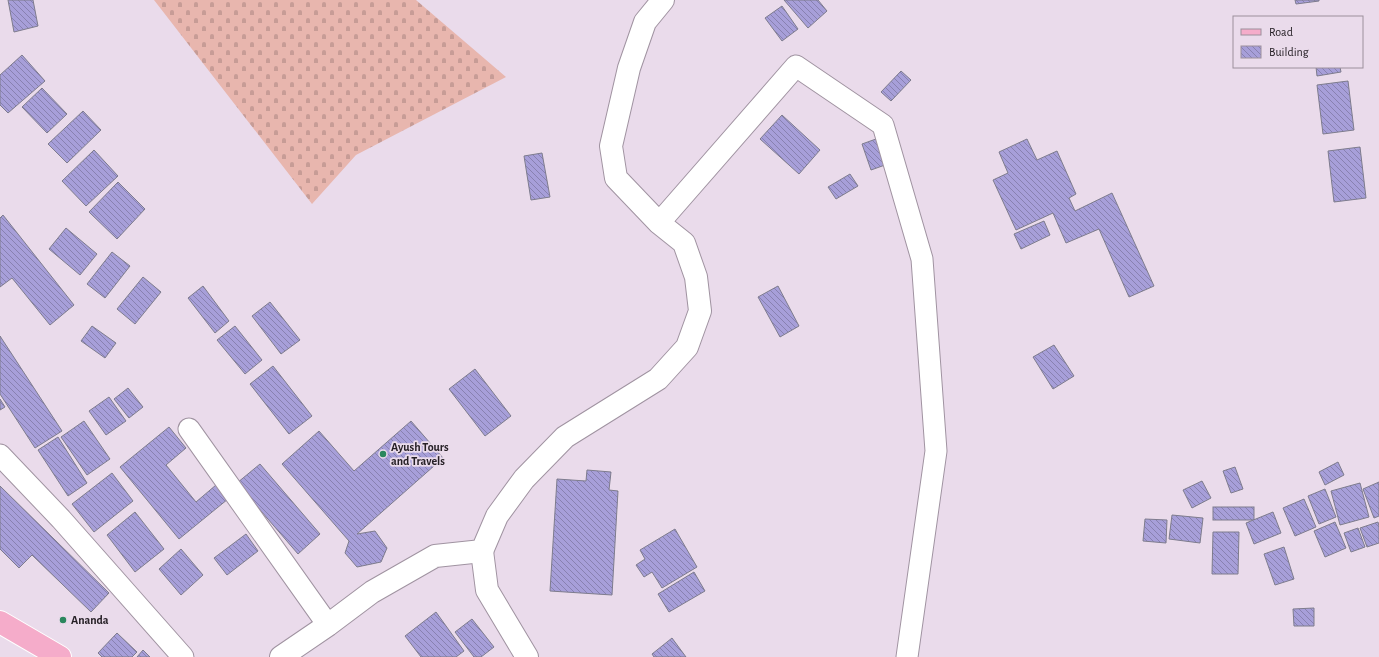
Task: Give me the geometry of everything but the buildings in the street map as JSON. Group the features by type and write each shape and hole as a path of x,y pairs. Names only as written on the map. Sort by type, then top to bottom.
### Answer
{"main road":[{"path":"0,622 60,657"}],"street":[{"path":"527,657 488,590 482,551 497,516 524,478 565,437 658,379 687,347 700,310 696,277 684,244 659,223 616,178 611,146 631,61 645,22 663,0"},
{"path":"659,223 796,66 883,125 922,259 936,451 907,657"},
{"path":"189,429 328,625"},
{"path":"0,455 61,519 183,657"},
{"path":"281,657 328,625 372,592 435,556 482,551"}],"green space":[{"path":"154,0 416,0 506,77 356,155 312,204"}],"place":[{"name":"Ayush Tours and Travels","path":"383,454"},
{"name":"Ananda","path":"63,620"}]}
